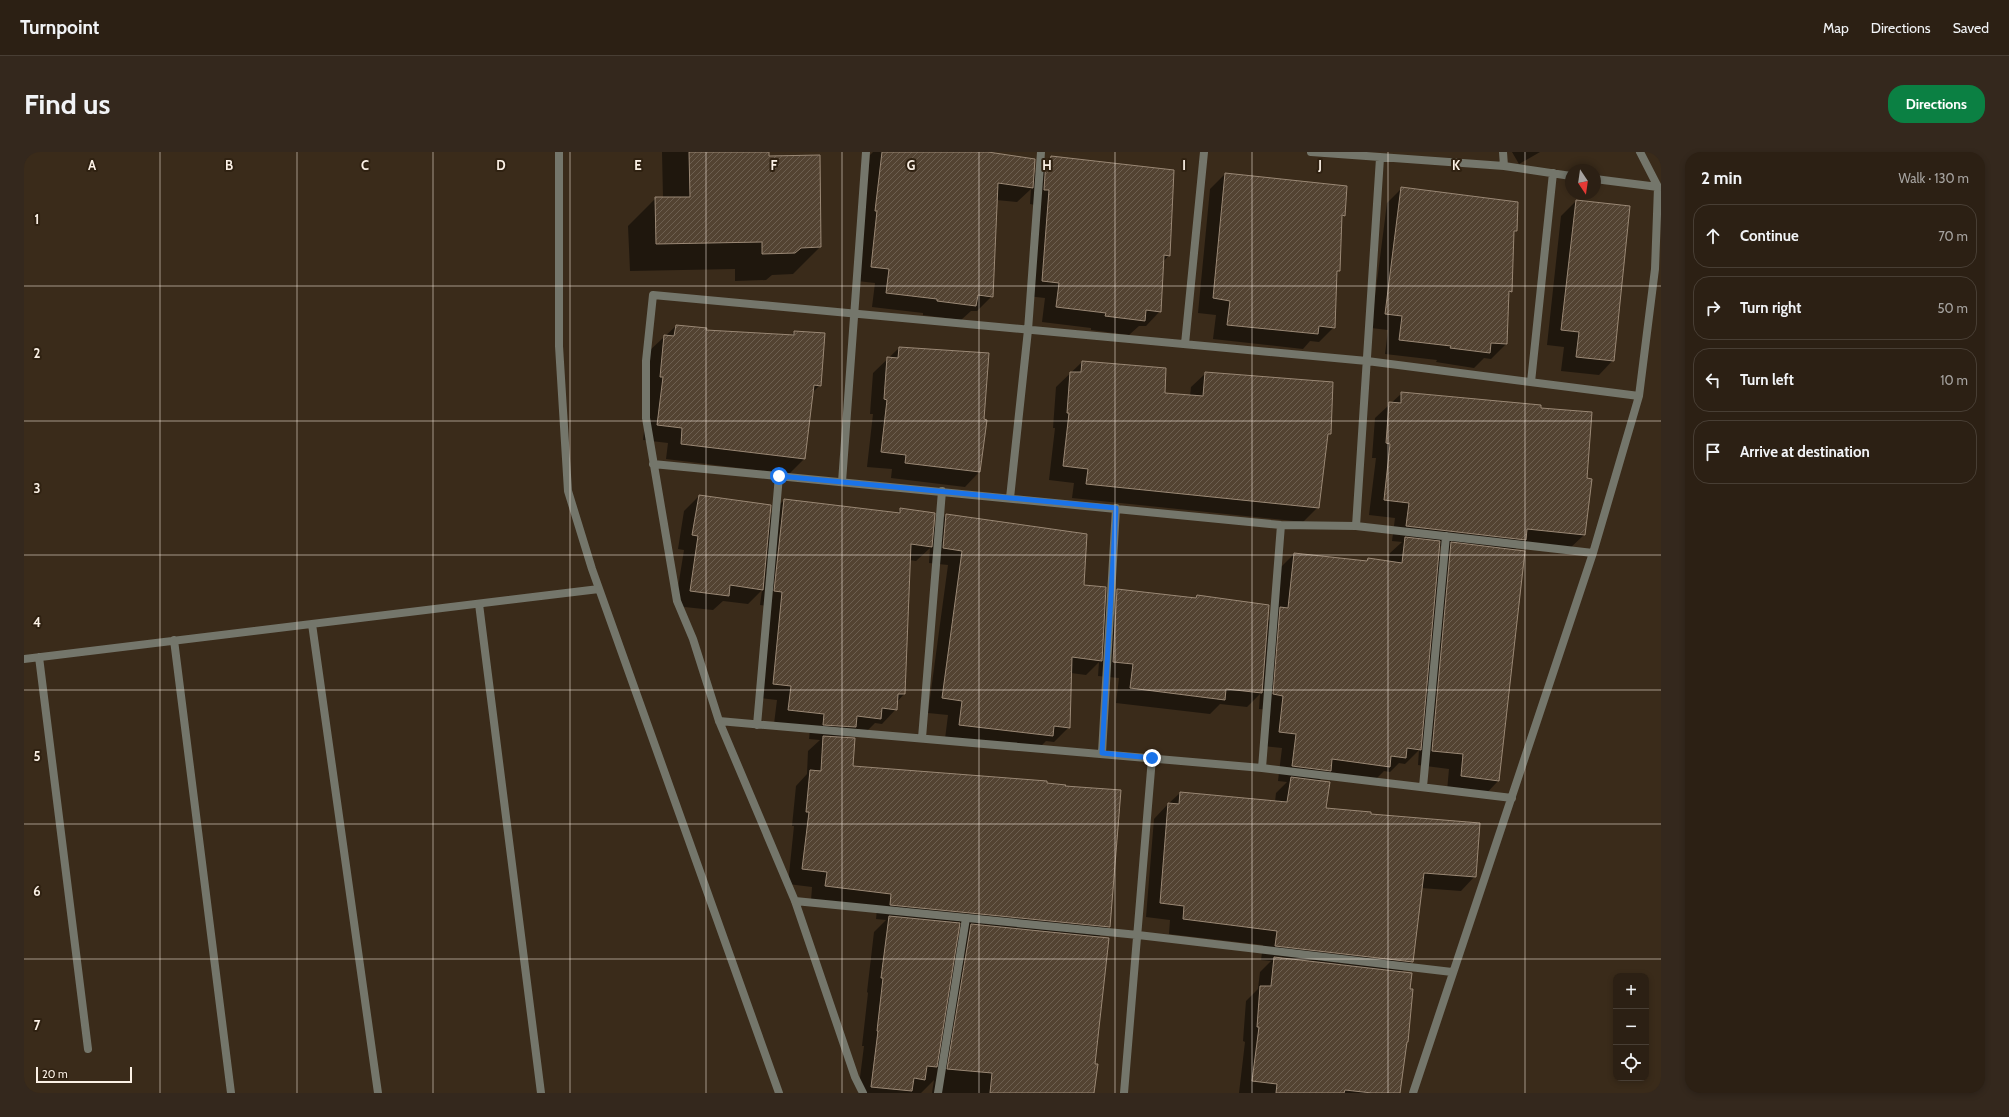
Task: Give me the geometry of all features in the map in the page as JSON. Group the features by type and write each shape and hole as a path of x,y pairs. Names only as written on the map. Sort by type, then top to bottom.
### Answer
{"street":[{"path":"559,152 559,346 568,491 599,589 779,1093"},
{"path":"842,482 866,152"},
{"path":"1010,498 1028,330 1041,152"},
{"path":"1185,344 1204,152"},
{"path":"1311,152 1504,166 1565,175"},
{"path":"1503,152 1504,166"},
{"path":"1413,1093 1452,972 1512,798 1593,553 1639,396 1655,269 1658,187 1640,152"},
{"path":"1356,526 1380,158"},
{"path":"1531,382 1553,174"},
{"path":"1601,180 1658,187"},
{"path":"863,1093 855,1077 795,901 719,721 693,639 677,601 646,418 646,368 653,295 1367,361 1639,396"},
{"path":"653,464 1281,525 1356,526 1593,553"},
{"path":"757,725 779,476"},
{"path":"922,738 942,491"},
{"path":"1102,753 1116,508"},
{"path":"1262,768 1281,525"},
{"path":"1423,787 1446,536"},
{"path":"24,659 599,589"},
{"path":"479,604 541,1093"},
{"path":"312,624 378,1093"},
{"path":"174,640 230,1093"},
{"path":"39,657 88,1049"},
{"path":"719,721 1262,768 1512,798"},
{"path":"1124,1093 1152,758"},
{"path":"795,901 1138,935 1452,972"},
{"path":"938,1093 966,918"}],"building":[{"path":"689,152 769,152 769,156 820,155 821,247 801,248 795,253 762,254 762,242 656,244 655,197 690,197"},
{"path":"882,152 988,152 1035,159 1033,188 998,183 993,297 978,295 976,306 937,301 937,299 886,293 889,269 871,267 877,211 875,211"},
{"path":"1051,156 1174,170 1170,256 1164,255 1161,312 1146,310 1145,321 1105,316 1106,313 1056,307 1059,283 1042,281 1049,190 1044,190 1046,160 1050,161"},
{"path":"1225,173 1347,186 1345,216 1342,215 1340,271 1337,271 1335,328 1319,326 1318,334 1227,325 1230,301 1213,298"},
{"path":"1401,187 1518,202 1517,231 1514,231 1512,292 1509,291 1507,344 1491,343 1490,353 1450,348 1451,346 1399,340 1402,316 1385,314"},
{"path":"1576,200 1630,206 1614,361 1576,357 1579,332 1561,330"},
{"path":"676,325 707,328 706,330 794,335 794,331 825,333 821,386 814,385 805,459 681,444 682,428 657,425 663,377 660,377 664,335 674,336"},
{"path":"899,347 989,353 984,419 987,420 980,472 905,463 906,455 881,452 887,400 884,399 887,357 898,358"},
{"path":"1082,361 1166,368 1165,393 1203,396 1205,372 1333,382 1331,434 1328,434 1319,508 1086,484 1088,469 1063,466 1069,413 1067,413 1070,372 1081,372"},
{"path":"1401,392 1541,405 1541,408 1592,412 1587,478 1592,479 1585,535 1527,529 1526,540 1406,526 1409,503 1384,500 1390,444 1386,443 1389,402 1401,403"},
{"path":"699,495 771,505 763,590 730,585 729,596 690,591 698,536 692,535"},
{"path":"784,499 900,513 900,508 935,513 932,547 911,544 905,694 898,694 897,710 882,708 881,719 857,716 856,727 823,725 824,714 788,710 791,686 773,684 782,592 774,591"},
{"path":"946,514 1087,534 1084,585 1106,587 1102,661 1072,657 1070,728 1054,726 1053,736 959,725 962,701 942,698 962,551 943,548"},
{"path":"1405,537 1440,541 1421,750 1407,748 1406,758 1391,756 1390,767 1332,759 1331,771 1292,766 1296,734 1279,732 1283,696 1273,694 1280,607 1288,608 1294,553 1367,561 1368,558 1402,563"},
{"path":"1451,542 1525,551 1499,781 1461,776 1463,754 1432,751"},
{"path":"1117,589 1196,598 1197,595 1269,605 1262,693 1226,689 1225,700 1130,688 1133,664 1113,662"},
{"path":"823,736 855,738 853,766 1047,781 1047,783 1066,785 1065,786 1121,790 1110,927 890,905 891,894 825,886 827,872 802,869 809,812 806,812 810,770 821,771"},
{"path":"1291,777 1330,782 1326,808 1371,812 1371,814 1480,823 1476,877 1424,873 1413,962 1275,946 1277,931 1183,919 1184,906 1160,903 1168,803 1179,804 1180,792 1287,802"},
{"path":"889,916 960,923 937,1067 927,1066 925,1080 914,1078 912,1091 871,1087 883,978 881,978"},
{"path":"971,924 1109,938 1095,1064 1098,1064 1094,1093 990,1093 992,1073 947,1069"},
{"path":"1274,957 1412,973 1410,989 1413,989 1408,1042 1400,1093 1372,1093 1345,1090 1344,1093 1276,1093 1277,1084 1252,1081 1259,1027 1257,1027 1260,986 1271,986"}],"route":[{"path":"779,476 1116,508 1102,753 1152,758"}]}
